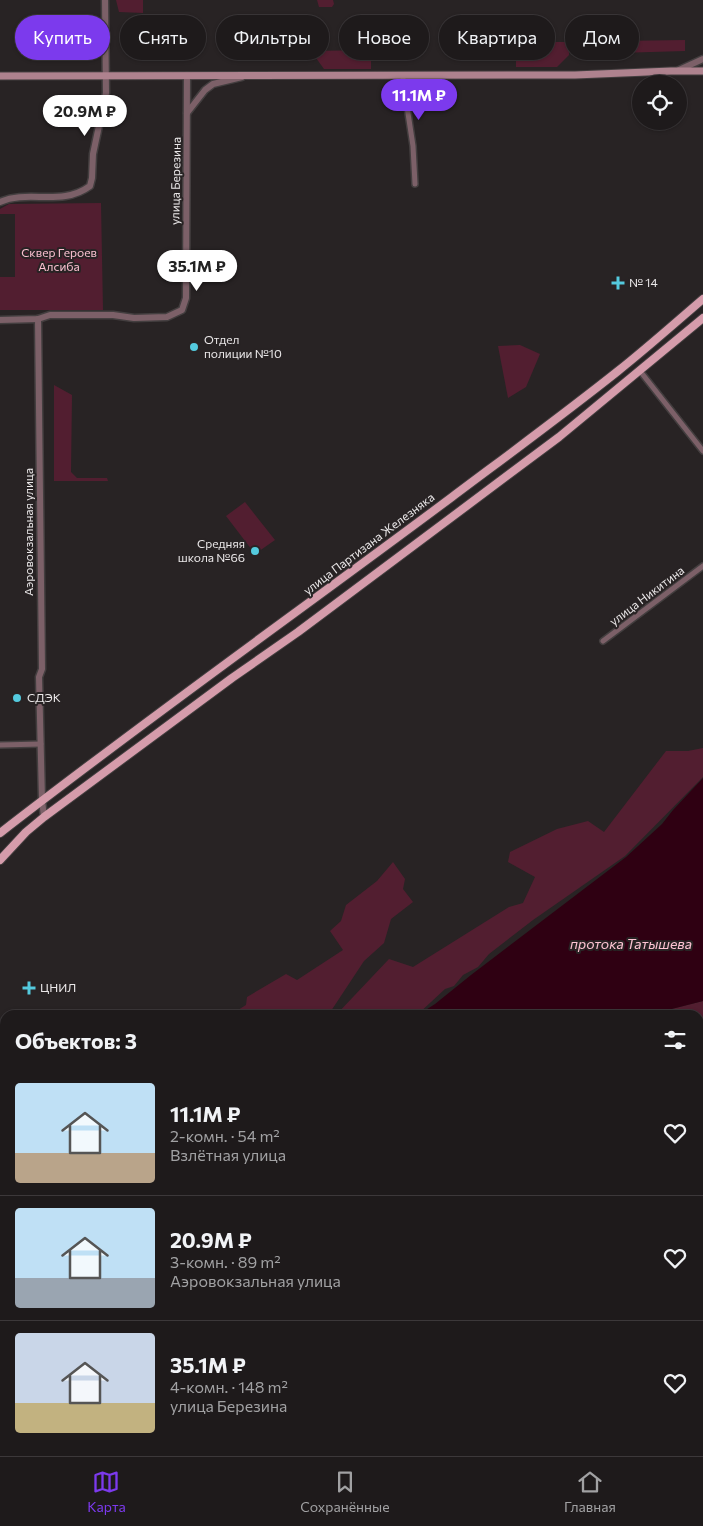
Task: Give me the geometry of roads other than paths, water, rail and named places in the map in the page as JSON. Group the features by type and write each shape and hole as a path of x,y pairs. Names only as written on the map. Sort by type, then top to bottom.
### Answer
{"main road":[{"path":"0,76 575,76 703,71"},
{"name":"улица Партизана Железняка","path":"0,834 42,800 222,665 365,562 564,413 703,299"},
{"path":"0,860 26,832 44,817 232,678 298,632 575,425 703,318"},
{"path":"564,413 566,420 570,424 575,425"},
{"path":"531,438 540,440 543,449"},
{"path":"222,665 232,678"}],"street":[{"path":"0,202 11,198 67,197 90,186 93,154 106,93 105,0"},
{"path":"678,71 703,59"},
{"path":"188,113 205,90 213,84 251,75"},
{"path":"404,75 403,92 413,146 415,184"},
{"name":"улица Березина","path":"0,320 38,319 50,315 113,314 134,318 168,317 182,310 186,298 187,76"},
{"name":"Аэровокзальная улица","path":"38,319 42,669 39,677 42,800"},
{"path":"640,371 703,451"},
{"name":"улица Никитина","path":"603,641 703,566"},
{"path":"0,745 42,744"},
{"path":"42,800 44,817"}],"water":[{"name":"протока Татышева","path":"703,778 703,1001 668,1010 426,1010 626,857 662,824"}],"place":[{"name":"№ 14","path":"618,283"},
{"name":"Отдел полиции №10","path":"194,347"},
{"name":"Средняя школа №66","path":"255,551"},
{"name":"СДЭК","path":"17,698"},
{"name":"ЦНИЛ","path":"29,988"}],"park label":[{"name":"Сквер Героев Алсиба","path":"59,260"}]}
